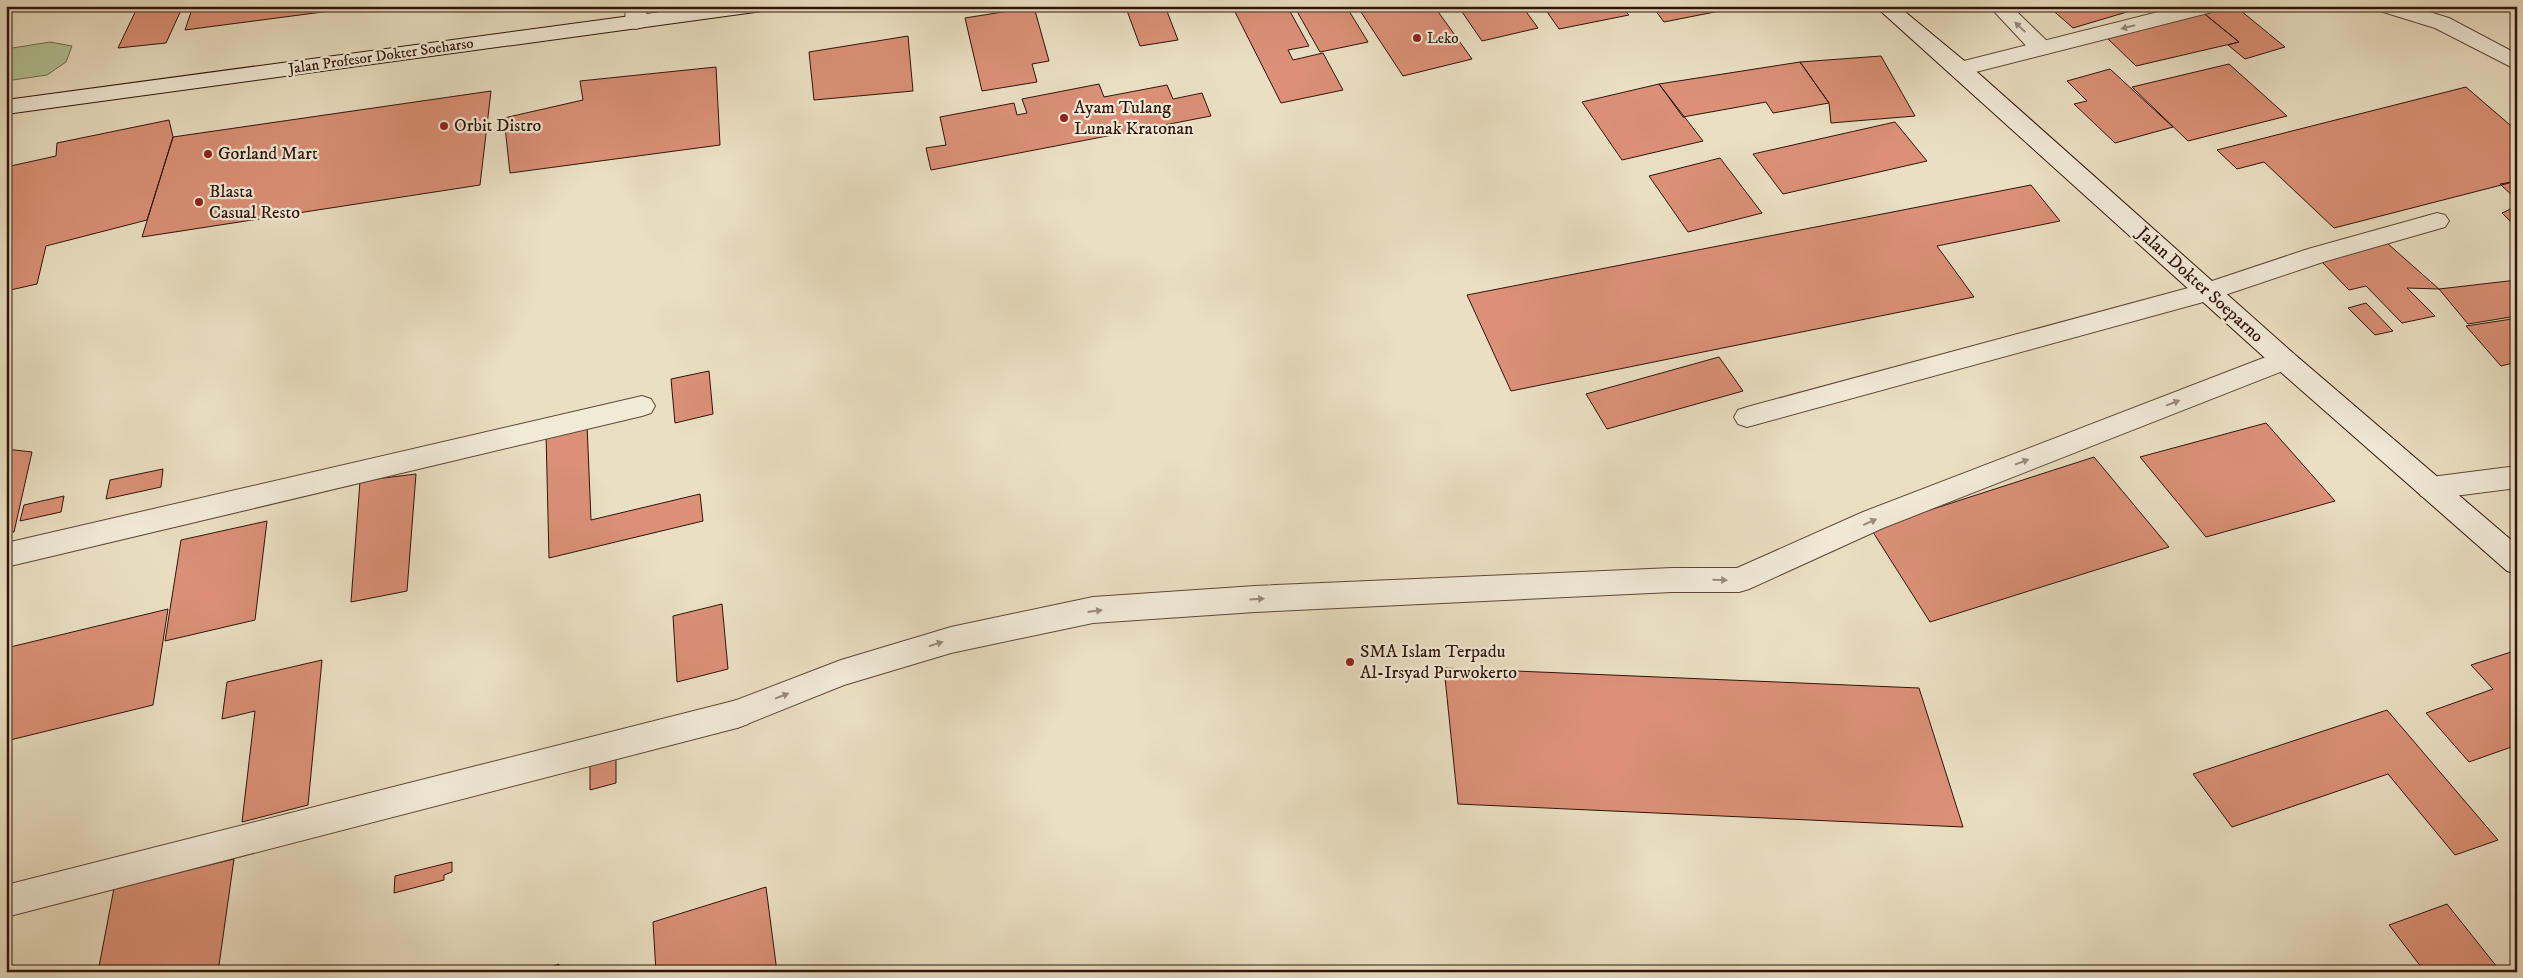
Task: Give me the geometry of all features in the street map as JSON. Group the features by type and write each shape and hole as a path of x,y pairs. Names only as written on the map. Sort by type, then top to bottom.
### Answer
{"street":[{"name":"Jalan Profesor Dokter Soeharso","path":"6,107 636,14 755,6"},
{"name":"Jalan Dokter Soeparno","path":"1885,6 1960,69 2207,292 2517,562"},
{"path":"2000,6 2041,48"},
{"path":"1960,69 2209,6"},
{"path":"2387,6 2439,15 2517,63"},
{"path":"1747,417 2207,292 2317,255 2437,221"},
{"path":"6,901 737,714 841,673 951,640 1093,610 1255,599 1642,581 1740,580 1873,520 2284,360"},
{"path":"6,555 642,406"},
{"path":"2431,488 2517,477"}],"green space":[{"path":"50,42 72,46 66,62 47,75 6,81 6,49"}],"building":[{"path":"138,6 183,6 166,43 118,48"},
{"path":"193,6 339,6 338,10 185,30"},
{"path":"1165,6 1178,40 1140,46 1126,8"},
{"path":"1232,6 1287,6 1309,46 1288,50 1293,60 1323,53 1343,90 1281,103"},
{"path":"1294,6 1346,6 1368,42 1320,52"},
{"path":"1357,6 1434,6 1472,59 1403,76"},
{"path":"1458,6 1522,6 1538,28 1482,41"},
{"path":"1543,6 1621,6 1629,15 1559,29"},
{"path":"1652,6 1733,6 1735,8 1664,22"},
{"path":"2147,6 2073,28 2049,7"},
{"path":"2235,6 2285,47 2245,59 2228,45 2239,42 2201,11"},
{"path":"1034,7 1049,61 1032,64 1037,82 982,91 965,18"},
{"path":"2201,11 2239,42 2136,66 2104,35"},
{"path":"908,36 913,91 814,100 809,52"},
{"path":"1881,56 1915,116 1831,123 1829,103 1800,62"},
{"path":"1800,62 1829,103 1773,113 1766,102 1683,117 1659,84"},
{"path":"2229,64 2287,116 2188,141 2132,87"},
{"path":"716,67 720,145 510,173 504,118 583,100 580,81"},
{"path":"2110,69 2173,127 2115,143 2074,104 2087,101 2067,81"},
{"path":"1099,84 1104,97 1167,85 1173,99 1202,93 1211,116 931,170 926,148 946,145 940,117 1014,103 1017,115 1027,113 1022,99"},
{"path":"1659,84 1703,141 1622,160 1582,102"},
{"path":"2466,87 2517,131 2517,181 2334,228 2264,162 2237,169 2217,150"},
{"path":"491,91 480,185 142,237 173,137"},
{"path":"169,120 173,137 147,220 46,246 37,284 6,291 6,167 56,156 57,143"},
{"path":"1895,122 1927,161 1783,194 1753,154"},
{"path":"1720,158 1762,213 1688,232 1649,176"},
{"path":"2517,181 2517,200 2500,184"},
{"path":"2031,185 2060,221 1937,246 1974,297 1511,391 1467,295"},
{"path":"2517,206 2517,228 2502,213"},
{"path":"2387,243 2439,289 2407,288 2435,316 2402,323 2366,286 2349,290 2319,259"},
{"path":"2517,280 2517,316 2468,324 2439,289"},
{"path":"2366,303 2393,331 2375,335 2348,308"},
{"path":"2512,319 2517,324 2517,362 2501,366 2466,326"},
{"path":"1719,357 1743,391 1607,429 1586,394"},
{"path":"709,371 713,414 675,423 671,379"},
{"path":"2266,423 2335,501 2206,537 2140,457"},
{"path":"587,424 591,520 700,494 703,521 549,558 546,433"},
{"path":"6,449 32,452 14,532 6,532"},
{"path":"2094,457 2169,547 1930,622 1871,529"},
{"path":"163,469 161,487 106,499 110,480"},
{"path":"416,474 407,591 351,602 360,481"},
{"path":"64,496 61,512 20,521 24,505"},
{"path":"267,521 255,620 165,641 181,540"},
{"path":"722,604 728,669 677,682 673,616"},
{"path":"168,609 153,705 6,741 6,648"},
{"path":"2511,652 2517,658 2517,745 2469,762 2426,713 2493,689 2471,665"},
{"path":"322,660 308,805 242,822 255,711 222,719 227,682"},
{"path":"1444,668 1919,688 1963,827 1458,804"},
{"path":"2387,710 2498,840 2455,855 2388,774 2232,827 2193,774"},
{"path":"616,758 616,783 590,790 590,764"},
{"path":"234,859 218,972 98,972 114,888"},
{"path":"452,862 452,872 444,875 444,880 394,893 395,876"},
{"path":"766,887 777,972 656,972 653,922"},
{"path":"2447,904 2501,972 2425,972 2389,925"},
{"path":"559,964 559,972 537,972"}],"place":[{"name":"Leko","path":"1417,38"},
{"name":"Ayam Tulang Lunak Kratonan","path":"1064,118"},
{"name":"Orbit Distro","path":"444,126"},
{"name":"Gorland Mart","path":"208,154"},
{"name":"Blasta Casual Resto","path":"199,202"},
{"name":"SMA Islam Terpadu Al-Irsyad Purwokerto","path":"1350,662"}]}
